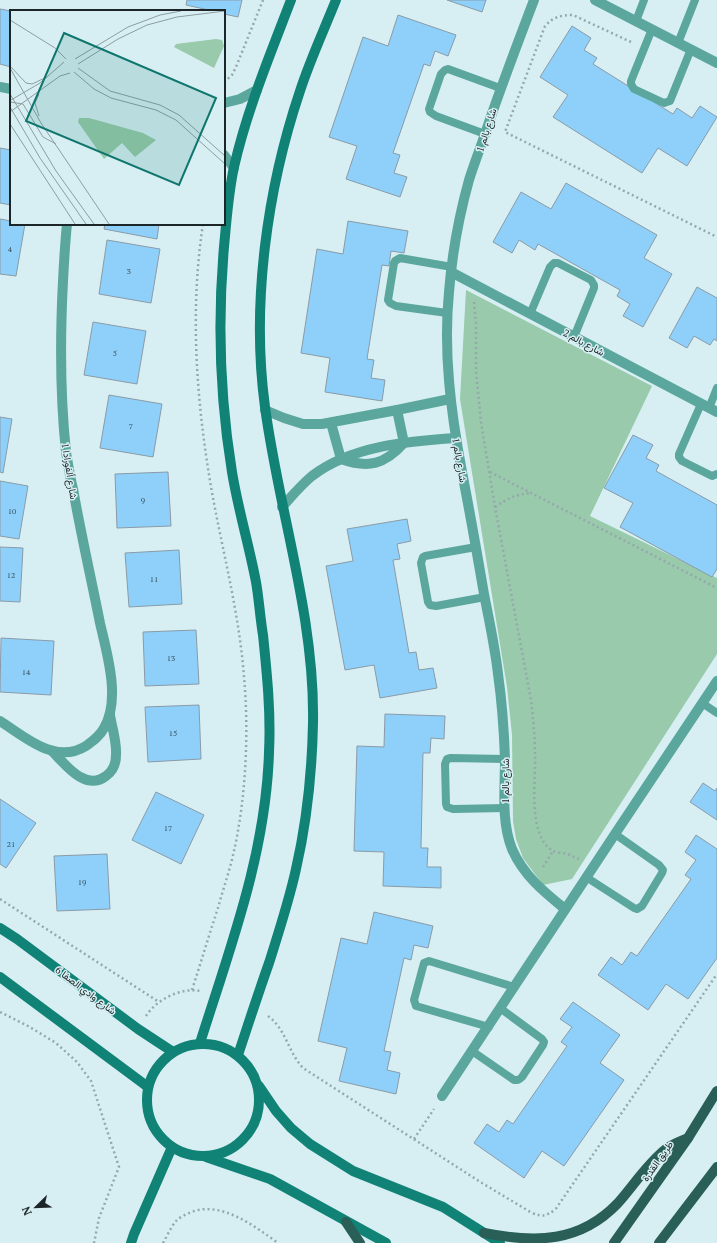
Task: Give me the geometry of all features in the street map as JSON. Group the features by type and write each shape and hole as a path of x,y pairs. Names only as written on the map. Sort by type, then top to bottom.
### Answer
{"main road":[{"name":"طريق القدرة","path":"614,1243 688,1138 717,1091"},
{"path":"484,1233 524,1240 548,1240 571,1236 590,1227 607,1215 618,1204 654,1160 668,1148 688,1138"},
{"path":"659,1243 717,1167"},
{"path":"346,1222 360,1243"}],"street":[{"path":"200,1043 245,902 254,866 262,828 267,791 269,753 270,715 268,677 256,582 232,474 225,420 220,366 220,311 223,258 228,206 234,168 247,119 291,0"},
{"path":"238,1055 284,915 297,868 305,819 313,722 312,680 306,625 282,507 265,410 261,376 260,321 263,265 269,211 286,136 301,89 336,0"},
{"name":"شارع بالم 1","path":"534,0 500,88 469,180 459,223 451,269 447,313 447,357 450,399 456,438 498,672 503,715 505,808 508,835 517,860 533,882 565,909"},
{"path":"595,0 717,63"},
{"path":"0,88 10,89"},
{"path":"225,103 240,99 257,90"},
{"path":"225,157 234,168"},
{"name":"شارع ألفورادا 1","path":"0,721 40,747 52,751 67,752 81,748 94,740 104,729 110,715 112,700 110,671 66,453 61,386 61,323 67,225"},
{"name":"شارع بالم 2","path":"451,269 467,281 709,408"},
{"path":"265,410 303,424 322,424 450,399"},
{"path":"398,410 404,443"},
{"path":"331,423 341,460"},
{"path":"282,507 297,490 313,476 333,463 365,451 385,446 430,439 456,438"},
{"path":"341,460 355,464 369,464 383,461 395,453 404,443"},
{"path":"442,1096 717,681"},
{"name":"شارع ألفورادا 1","path":"52,751 76,775 85,780 94,781 103,778 111,772 115,766 116,746 110,715"},
{"name":"شارع وادي الصفا 6","path":"0,928 138,1029 173,1052"},
{"path":"0,978 148,1087"},
{"path":"256,1081 259,1095 258,1110 254,1124 246,1137 235,1147 221,1153 203,1156 194,1156 183,1153 172,1147 159,1136 150,1121 146,1104 148,1087 154,1071 166,1057 186,1046 200,1043 220,1046 238,1055 248,1067 276,1111 291,1128 310,1144 353,1171 442,1207 500,1243"},
{"path":"131,1243 172,1147"},
{"path":"203,1156 270,1179 386,1243"}],"lane":[{"path":"636,20 644,0"},
{"path":"678,42 695,0"},
{"path":"652,29 631,84 634,89 664,102 670,101 691,49"},
{"path":"485,134 433,115 429,109 441,74 448,69 500,88"},
{"path":"447,313 396,306 388,300 394,263 397,259 400,258 451,269"},
{"path":"530,314 550,267 554,263 558,263 591,280 594,288 574,337"},
{"path":"717,388 709,408 679,454 682,461 712,476 717,474"},
{"path":"476,547 423,557 421,563 428,602 430,605 436,606 485,597"},
{"path":"702,703 717,713"},
{"path":"505,758 450,758 447,759 445,764 447,807 453,809 505,808"},
{"path":"586,877 634,908 640,908 642,906 662,873 661,867 615,834"},
{"path":"488,1028 416,1006 414,1000 424,963 429,961 514,987"},
{"path":"472,1051 514,1080 520,1080 543,1045 544,1042 542,1039 500,1008"}],"path":[{"path":"225,81 232,75 236,67 262,0"},
{"path":"644,48 573,15 564,15 550,20 545,26 506,132 717,237"},
{"path":"192,990 234,852 241,812 245,767 244,678 240,635 210,481 196,350 197,294 203,225"},
{"path":"467,281 475,307 478,396 495,507 531,700 536,756 536,824 545,843 553,851 567,854 593,867"},
{"path":"490,472 717,588"},
{"path":"495,507 512,496 531,493"},
{"path":"0,899 159,1002"},
{"path":"254,1007 277,1023 283,1032 296,1061 303,1068 482,1184 532,1213 541,1216 547,1215 555,1210 717,974"},
{"path":"138,1029 149,1012 159,1002 181,992 192,990 216,994"},
{"path":"0,1012 28,1026 56,1043 77,1062 91,1081 119,1167 99,1218 94,1243"},
{"path":"414,1139 442,1096"},
{"path":"163,1243 176,1222 184,1215 204,1209 225,1211 254,1227 278,1243"}],"green space":[{"path":"466,290 652,386 590,516 717,578 717,654 572,879 543,885 523,858 516,839 513,821 512,735 507,687 460,399"}],"building":[{"path":"187,0 242,0 238,17 225,14 225,10 208,10 186,5"},
{"path":"447,0 486,0 482,12"},
{"path":"0,9 10,11 10,67 0,64"},
{"path":"398,15 456,35 448,56 435,51 430,66 424,64 393,153 400,155 394,173 407,177 400,197 346,179 357,146 329,137 363,37 388,46"},
{"path":"572,26 591,38 584,50 597,58 593,64 673,114 677,108 692,118 700,106 717,117 687,166 658,148 642,173 553,117 568,95 540,77"},
{"path":"0,148 10,150 10,205 0,203"},
{"path":"566,183 657,235 644,258 672,274 643,327 623,316 630,304 617,296 620,290 538,244 535,250 519,240 512,253 493,242 521,192 551,209"},
{"path":"0,219 10,221 10,225 25,225 16,276 0,274"},
{"path":"348,221 408,231 404,253 391,251 389,266 382,265 367,359 374,360 371,378 385,380 382,401 325,392 330,358 301,353 317,249 343,254"},
{"path":"105,225 159,225 157,239 104,229"},
{"path":"107,240 160,249 151,303 99,294"},
{"path":"697,287 717,298 717,341 714,339 710,345 694,336 687,348 669,338"},
{"path":"93,322 146,331 137,384 84,375"},
{"path":"109,395 162,404 153,457 100,448"},
{"path":"0,417 12,419 3,473 0,472"},
{"path":"633,435 653,445 646,458 659,465 656,471 717,505 717,569 712,577 620,527 633,503 604,488"},
{"path":"168,472 171,526 117,528 115,474"},
{"path":"0,481 28,486 19,539 0,536"},
{"path":"407,519 411,541 397,544 400,559 393,560 409,653 416,652 419,670 433,668 437,688 380,698 374,665 345,670 326,566 353,561 347,529"},
{"path":"0,547 23,548 20,602 0,601"},
{"path":"179,550 182,604 129,607 125,553"},
{"path":"196,630 199,684 145,686 143,632"},
{"path":"1,638 54,641 51,695 0,692"},
{"path":"199,705 201,759 148,762 145,707"},
{"path":"385,714 445,716 444,739 431,738 430,753 423,753 421,848 428,848 427,867 441,867 441,888 383,886 384,852 354,851 357,746 384,747"},
{"path":"703,783 715,791 717,788 717,820 690,802"},
{"path":"156,792 204,815 181,864 132,840"},
{"path":"0,799 36,823 6,868 0,864"},
{"path":"696,835 717,849 717,958 688,999 666,984 648,1010 598,975 611,957 622,965 631,952 637,956 691,879 685,875 696,860 685,852"},
{"path":"107,854 110,909 57,911 54,856"},
{"path":"374,912 433,926 428,948 414,945 411,960 404,958 384,1051 391,1052 387,1070 400,1073 396,1094 339,1081 347,1048 318,1041 341,938 367,944"},
{"path":"573,1002 620,1035 600,1063 624,1080 564,1166 542,1151 524,1178 474,1143 487,1124 499,1132 507,1120 513,1124 567,1046 561,1042 572,1027 560,1019"}]}
